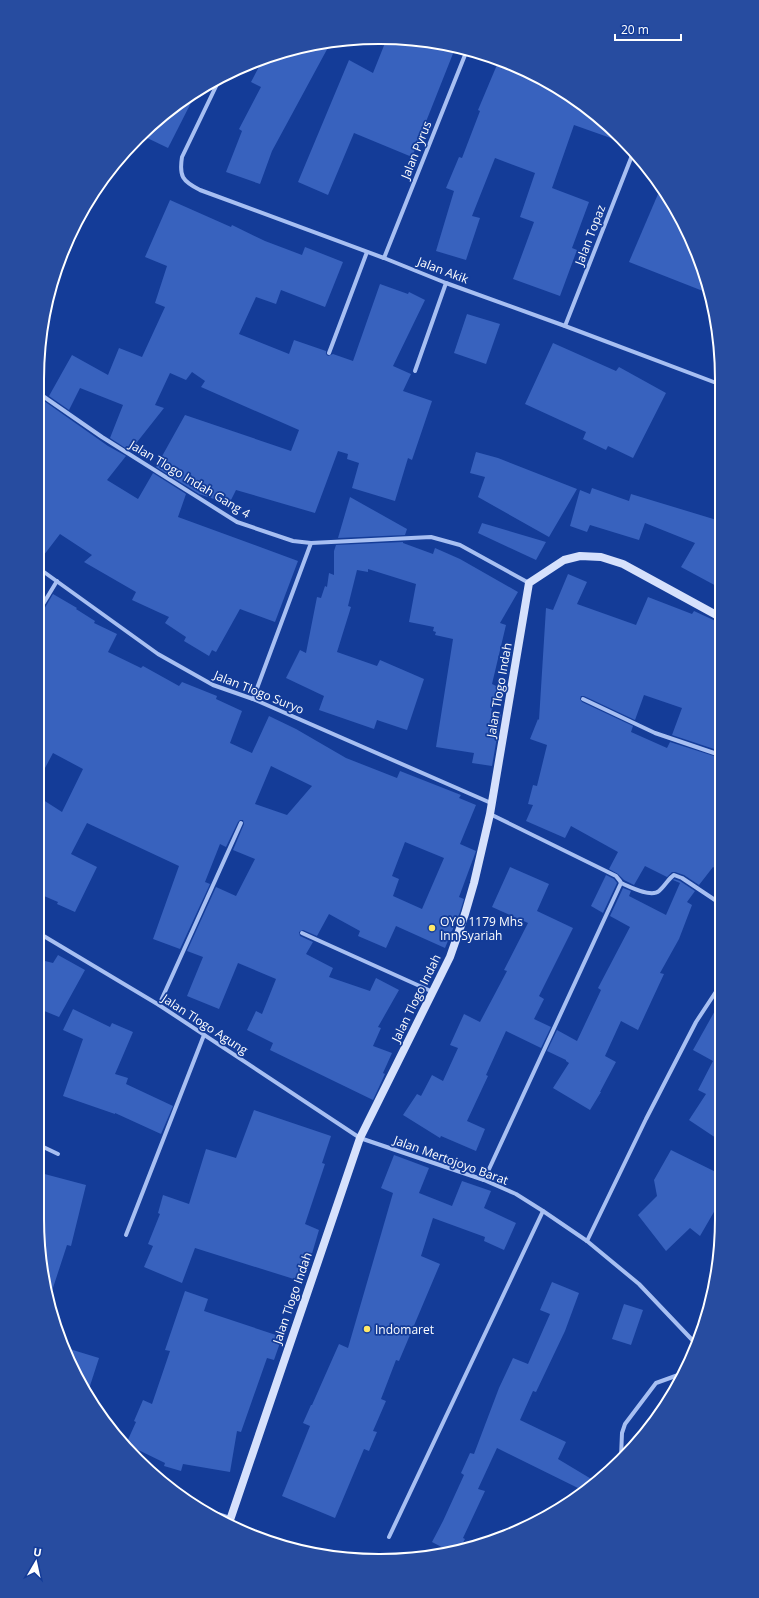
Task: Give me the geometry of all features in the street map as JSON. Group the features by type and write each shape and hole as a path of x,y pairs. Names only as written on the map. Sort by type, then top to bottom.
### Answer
{"street":[{"name":"Jalan Pyrus","path":"384,258 465,55"},
{"name":"Jalan Akik","path":"216,87 182,157 180,169 182,178 190,185 384,258 446,284 565,326 715,382"},
{"name":"Jalan Topaz","path":"565,326 631,157"},
{"path":"329,352 367,252"},
{"path":"415,371 446,284"},
{"name":"Jalan Tlogo Indah Gang 4","path":"44,397 102,437 237,522 292,541 312,543 431,537 460,545 529,583"},
{"path":"253,699 312,543"},
{"path":"529,583 564,560 580,556 601,557 623,564 715,615"},
{"name":"Jalan Tlogo Suryo","path":"44,572 158,654 213,685 253,699 492,803"},
{"path":"44,602 57,581"},
{"name":"Jalan Tlogo Indah","path":"230,1518 360,1138 450,957 465,914 474,883 490,814 529,583"},
{"path":"583,699 655,733 715,753"},
{"path":"490,814 616,876 621,883 650,894 654,894 659,892 674,875 682,878 715,900"},
{"path":"159,1005 240,823"},
{"path":"484,1180 621,883"},
{"path":"302,933 433,992"},
{"name":"Jalan Tlogo Agung","path":"44,936 159,1005 360,1138"},
{"path":"586,1241 696,1022 715,993"},
{"path":"126,1235 204,1035"},
{"name":"Jalan Mertojoyo Barat","path":"360,1138 484,1180 516,1194 543,1210 586,1241 639,1284 692,1339"},
{"path":"44,1147 58,1154"},
{"path":"388,1537 543,1210"},
{"path":"621,1451 622,1433 625,1424 656,1383 675,1376"}],"building":[{"path":"385,44 423,47 454,52 412,157 354,133 328,195 298,182 349,60 373,73"},
{"path":"328,48 272,151 260,184 226,172 242,131 239,129 261,87 251,82 259,67 293,55"},
{"path":"497,66 547,89 584,113 614,139 574,125 552,188 589,202 572,248 577,250 560,296 513,279 534,222 520,217 535,173 495,158 472,216 480,218 466,260 436,251 454,191 446,188 459,157 462,158 480,111 478,110"},
{"path":"191,102 168,148 147,138 175,113"},
{"path":"658,193 680,231 703,291 629,262"},
{"path":"170,200 231,227 232,225 265,241 302,255 305,247 343,262 325,307 281,290 276,304 256,297 239,334 289,354 294,340 326,351 328,356 333,354 353,361 380,284 408,294 409,292 425,300 393,366 411,374 403,391 432,401 412,460 408,458 395,501 352,488 359,463 347,459 348,454 338,451 315,513 236,490 229,504 199,494 156,467 185,415 291,451 299,430 201,387 205,381 192,372 186,380 170,373 155,405 164,408 130,451 110,438 123,405 80,388 69,410 49,396 72,355 108,375 119,348 142,357 165,307 155,303 167,266 145,257"},
{"path":"467,314 500,324 486,364 454,353"},
{"path":"553,343 616,371 619,367 666,393 633,458 608,446 606,450 583,439 586,432 525,404"},
{"path":"44,401 108,446 126,456 107,480 138,499 153,473 186,494 178,517 298,561 275,622 240,609 216,652 212,650 209,656 184,641 186,637 165,623 169,617 132,600 136,592 84,562 92,555 60,534 44,555"},
{"path":"476,452 498,458 577,489 549,537 478,497 485,477 470,473"},
{"path":"592,488 629,501 631,494 715,519 715,585 681,567 695,543 645,523 639,540 590,525 587,532 570,526 580,490 590,494"},
{"path":"350,497 407,529 405,535 338,538"},
{"path":"482,523 546,542 536,560 478,533"},
{"path":"403,542 433,554 435,548 460,559 518,592 500,623 506,625 492,684 500,688 491,712 501,714 492,766 472,763 474,753 436,747 453,639 435,635 436,632 433,631 434,627 409,622 416,584 368,569 368,572 357,570 348,606 351,607 337,652 377,666 380,660 424,679 407,730 377,720 374,729 319,710 324,696 286,678 300,650 306,653 317,597 321,598 325,586 327,587 329,573 334,575 334,551 336,545"},
{"path":"568,574 587,582 577,604 636,625 648,597 692,614 694,611 715,621 715,749 672,735 682,708 644,695 635,720 584,696 581,696 580,699 582,702 633,726 631,732 667,748 670,742 715,756 715,868 713,867 699,885 684,875 672,872 667,877 645,866 634,885 609,869 618,852 571,826 565,838 526,821 533,805 528,804 533,785 537,786 547,745 530,739 538,719 539,720 546,608 553,610"},
{"path":"53,594 77,608 76,609 95,621 94,623 117,634 108,652 141,668 143,666 179,686 182,682 217,696 216,699 242,711 230,743 252,753 269,716 296,729 346,758 397,778 400,771 461,795 459,798 476,805 460,844 476,851 459,897 464,899 460,912 445,948 396,926 386,948 358,936 360,931 329,914 317,936 303,930 299,932 300,936 313,942 306,954 333,968 329,977 370,991 376,978 399,990 378,1027 381,1028 373,1046 392,1053 383,1073 385,1074 373,1100 270,1050 273,1043 247,1030 256,1011 262,1014 276,979 238,963 219,1009 187,996 203,957 187,951 216,887 236,896 255,859 233,850 244,824 243,820 238,822 226,847 220,844 205,882 210,884 180,949 153,939 179,866 87,823 71,854 97,867 75,912 44,896 44,800 62,812 83,769 53,753 44,770 44,609","holes":["271,766 312,786 287,815 255,804","405,842 444,858 422,909 393,896 399,879 392,876"]},
{"path":"510,867 549,884 537,911 573,928 539,996 544,999 534,1019 551,1027 541,1048 506,1031 486,1075 488,1076 467,1121 485,1129 476,1151 441,1136 440,1138 403,1115 417,1094 421,1096 432,1075 443,1081 458,1048 450,1045 464,1014 480,1022 507,971 504,970 528,923 492,907"},
{"path":"606,875 614,879 617,883 603,913 591,906"},
{"path":"673,880 680,881 695,891 687,902 692,905 679,939 660,973 664,974 638,1030 621,1021 605,1056 616,1062 590,1110 553,1088 569,1063 547,1051 557,1030 577,1041 601,990 598,988 630,927 610,916 623,888 631,891 629,896 666,915 680,883"},
{"path":"58,955 85,970 59,1017 44,1011 44,961 53,963"},
{"path":"73,1009 110,1027 112,1023 133,1032 115,1074 128,1078 126,1084 173,1106 161,1134 115,1113 63,1096 83,1039 63,1030"},
{"path":"715,1011 715,1137 689,1120 706,1094 698,1090 713,1061 693,1050"},
{"path":"254,1110 331,1136 322,1163 325,1164 305,1224 319,1230 311,1257 305,1255 297,1280 195,1248 182,1283 144,1267 153,1246 148,1244 160,1214 158,1213 163,1195 189,1204 206,1149 236,1158"},
{"path":"671,1150 715,1172 715,1210 700,1236 690,1228 666,1251 638,1215 657,1196 654,1180"},
{"path":"394,1155 429,1168 419,1193 452,1206 462,1181 491,1191 484,1208 516,1223 504,1250 484,1241 485,1237 433,1218 421,1256 440,1264 399,1361 396,1360 381,1399 386,1401 373,1431 377,1432 369,1451 364,1449 335,1518 282,1496 310,1426 303,1423 311,1405 339,1344 348,1348 393,1193 381,1188"},
{"path":"44,1174 86,1185 71,1246 67,1245 52,1292 45,1240"},
{"path":"552,1282 579,1293 565,1331 536,1392 533,1391 520,1420 566,1442 558,1459 591,1479 579,1488 497,1448 478,1489 485,1491 463,1538 465,1539 462,1544 444,1548 432,1542 464,1475 461,1473 470,1453 474,1454 499,1388 513,1358 528,1364 550,1314 540,1310"},
{"path":"185,1291 208,1299 204,1311 282,1337 274,1360 267,1358 241,1432 237,1431 230,1472 183,1464 181,1471 164,1466 165,1463 135,1448 128,1441 136,1422 134,1421 143,1400 152,1404 170,1351 165,1350"},
{"path":"624,1304 643,1310 631,1345 612,1339"},
{"path":"71,1349 99,1358 90,1387"}],"place":[{"name":"OYO 1179 Mhs Inn Syariah","path":"432,928"},
{"name":"Indomaret","path":"367,1329"}]}
